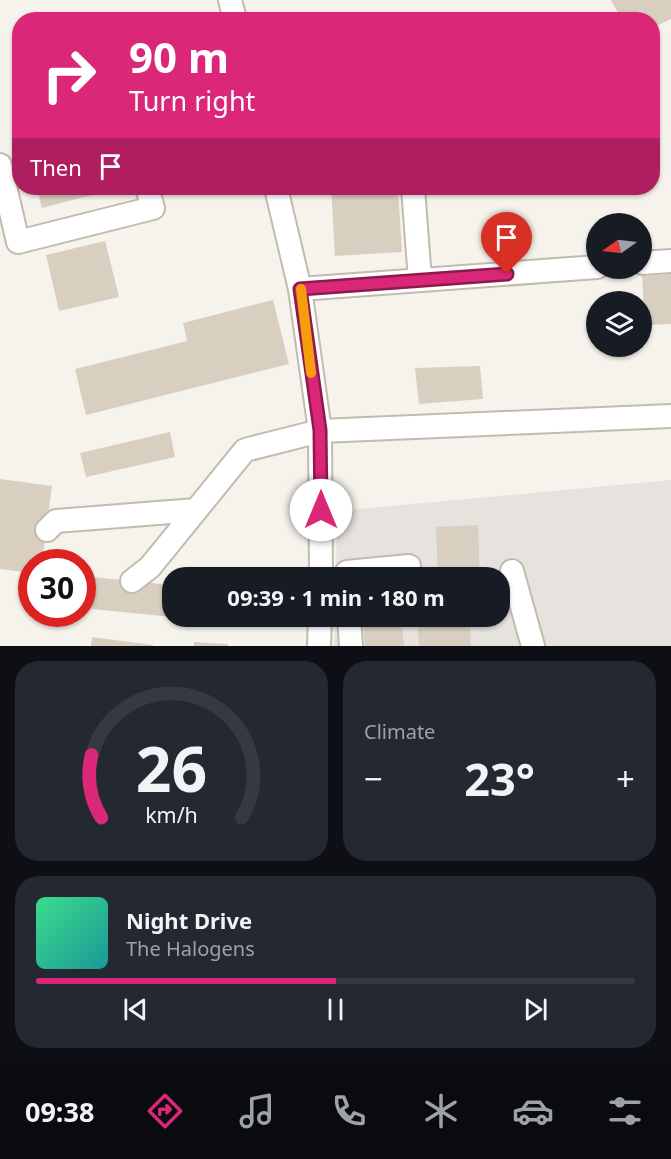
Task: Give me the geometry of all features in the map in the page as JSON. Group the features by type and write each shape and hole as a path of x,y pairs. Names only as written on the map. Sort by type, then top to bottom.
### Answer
{"street":[{"path":"0,165 18,242 153,208 149,195"},
{"path":"278,195 300,289 320,430 321,567"},
{"path":"414,195 420,280"},
{"path":"652,262 671,261"},
{"path":"300,289 586,268"},
{"path":"132,581 150,567 244,450 320,430 671,416"},
{"path":"46,530 56,521 196,510"},
{"path":"399,567 409,566"},
{"path":"513,571 533,646"},
{"path":"320,627 320,646"},
{"path":"350,627 351,646"}],"shaded area":[{"path":"671,480 671,646 334,646 335,627 510,627 510,567 336,567 337,511"}],"building":[{"path":"611,0 671,0 671,19 660,24 660,12 618,12"},
{"path":"39,195 92,195 42,208"},
{"path":"331,195 398,195 402,252 335,256"},
{"path":"105,241 119,297 59,311 46,255"},
{"path":"671,274 671,324 652,325 652,291 643,291 642,279 652,279 652,275"},
{"path":"273,300 289,364 86,415 75,369 187,341 183,323"},
{"path":"480,366 483,399 419,404 415,368"},
{"path":"170,432 175,457 86,477 80,453"},
{"path":"0,479 52,486 44,549 18,549 18,571 0,569"},
{"path":"478,525 480,567 438,567 436,527"},
{"path":"96,577 162,584 162,616 96,609"},
{"path":"364,627 402,627 404,646 365,646"},
{"path":"418,627 470,627 471,646 419,646"},
{"path":"92,637 153,645 153,646 91,646"},
{"path":"194,642 228,644 228,646 194,646"}],"slow traffic":[{"path":"301,289 311,373"}],"route":[{"path":"321,510 320,430 300,289 507,274"}]}
